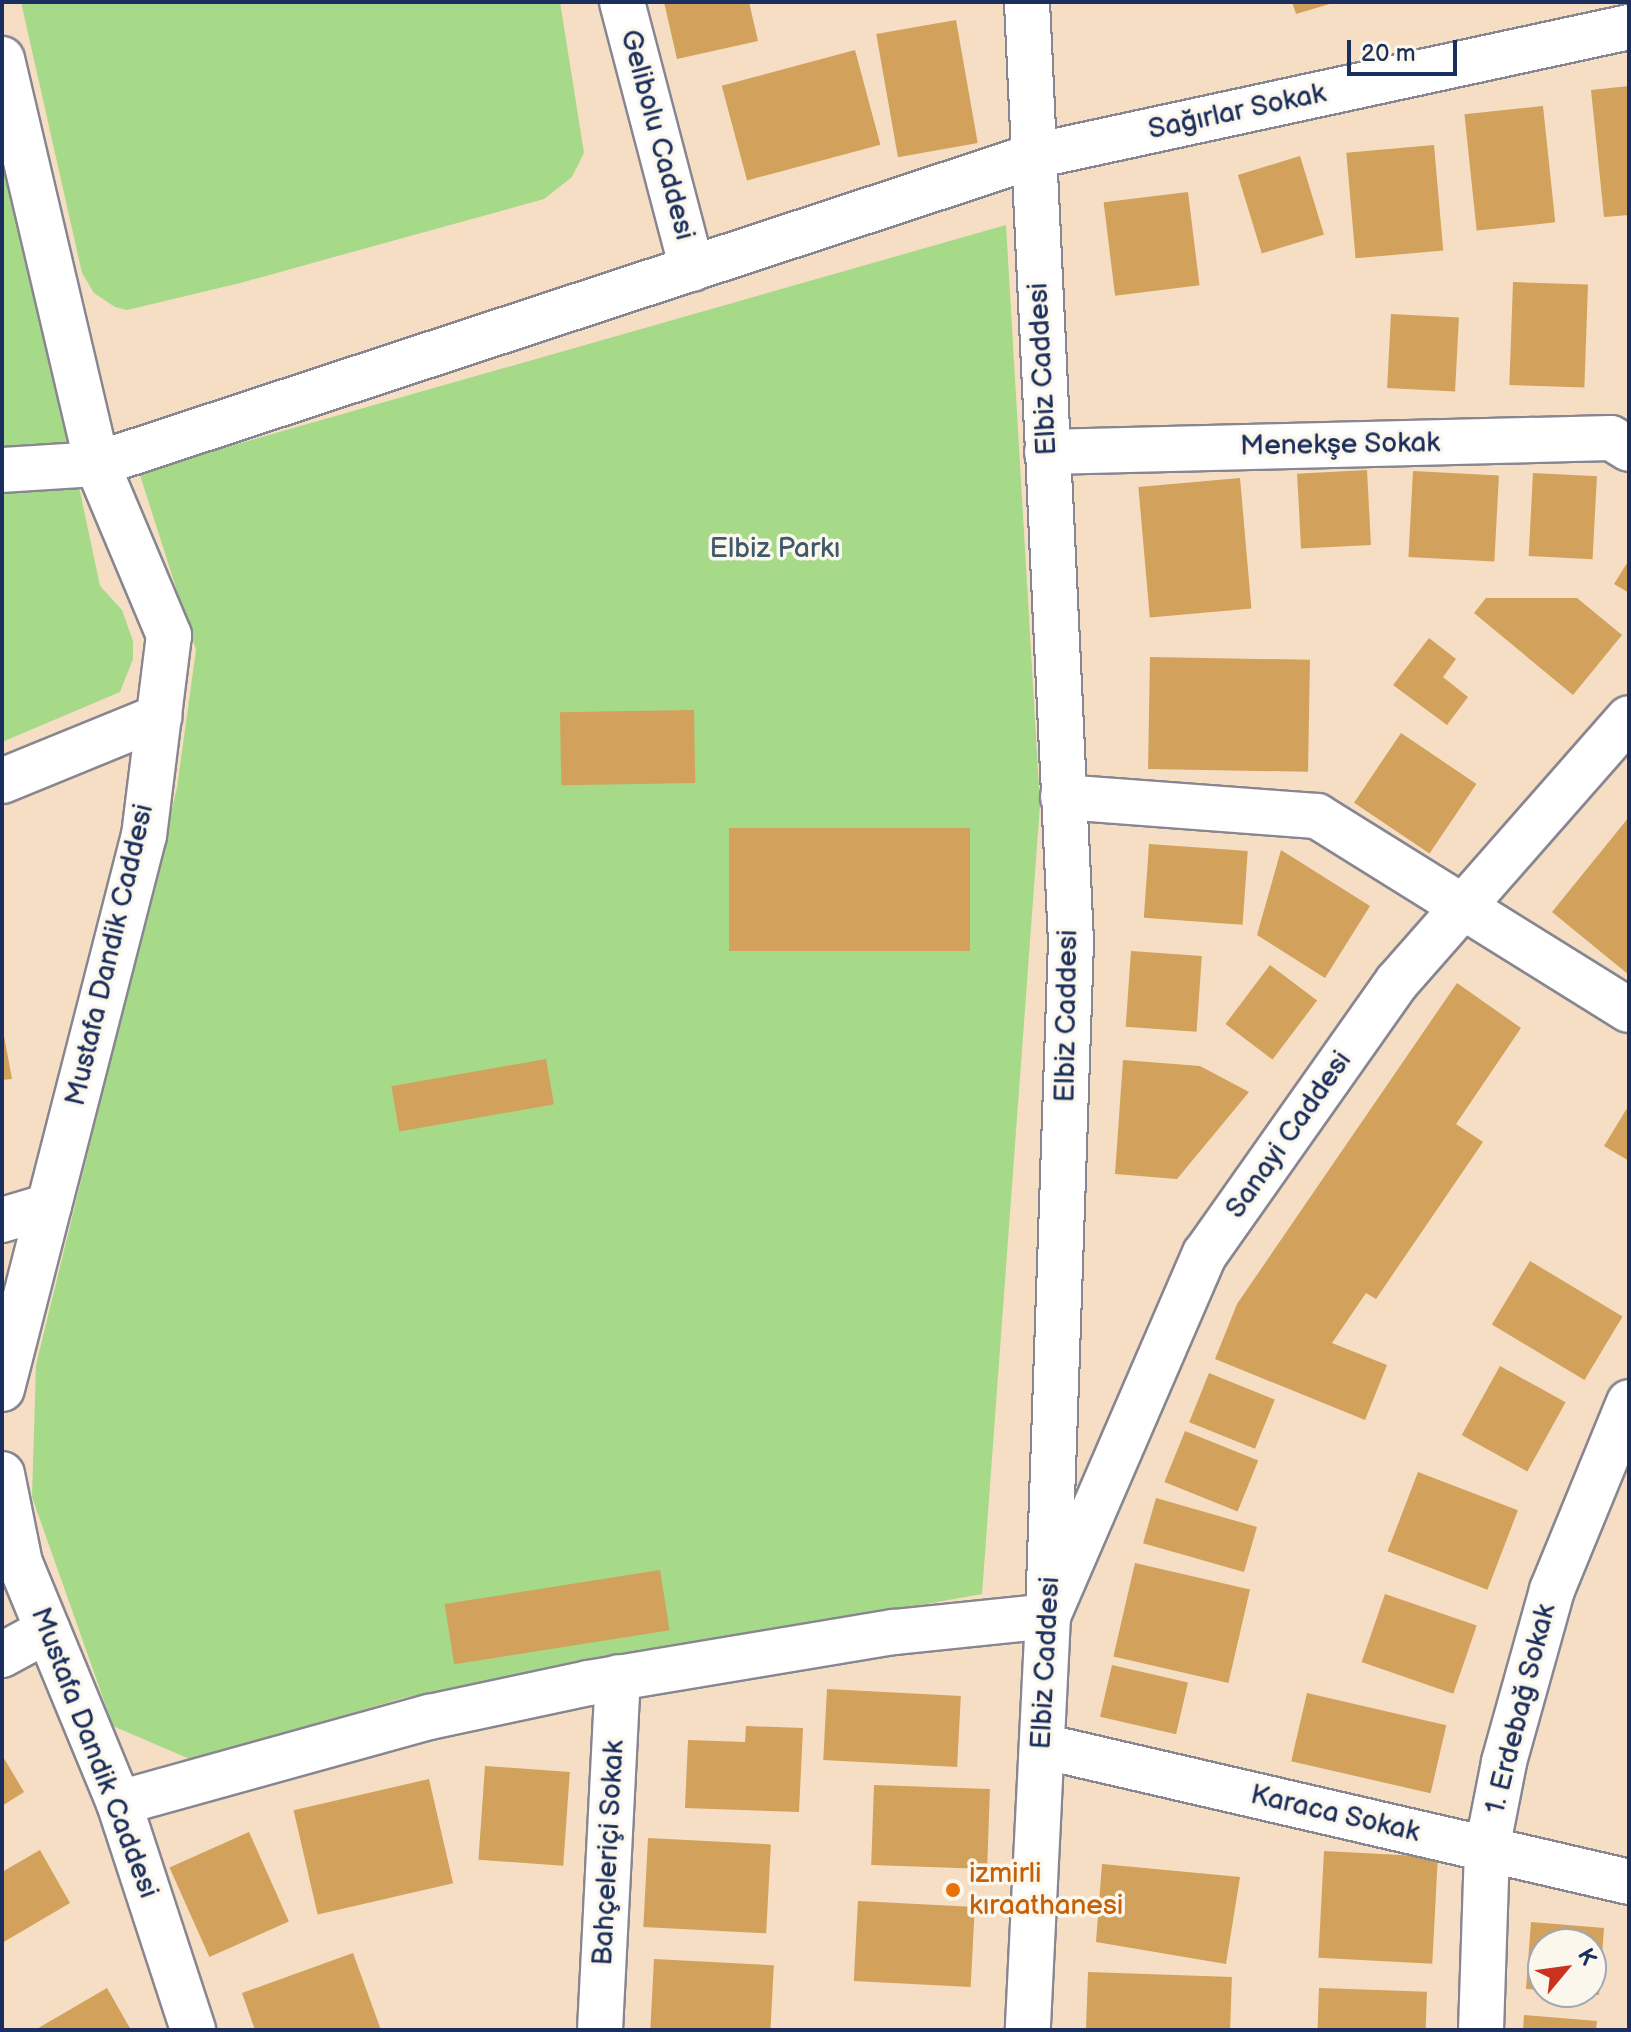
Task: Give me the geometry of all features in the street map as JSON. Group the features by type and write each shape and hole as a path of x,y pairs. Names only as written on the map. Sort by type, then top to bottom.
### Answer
{"street":[{"name":"Gelibolu Caddesi","path":"622,2 692,269"},
{"name":"Elbiz Caddesi","path":"1027,2 1071,941 1048,1616 1028,2030"},
{"name":"Sağırlar Sokak","path":"2,470 97,464 1034,156 1629,27"},
{"name":"Mustafa Dandik Caddesi","path":"2,59 97,464 169,635 144,835 2,1389"},
{"name":"Menekşe Sokak","path":"1047,452 1611,438 1629,449"},
{"path":"2,781 159,717"},
{"name":"Sanayi Caddesi","path":"1048,1616 1205,1254 1397,982 1629,718"},
{"path":"1063,797 1317,816 1465,905 1629,1010"},
{"path":"2,1220 49,1206"},
{"name":"1. Erdebağ Sokak","path":"1481,2030 1487,1849 1511,1733 1552,1590 1629,1402"},
{"name":"Mustafa Dandik Caddesi","path":"2,1474 20,1563 119,1803 193,2030"},
{"path":"119,1803 430,1717 618,1677 894,1632 1048,1616"},
{"path":"2,1655 48,1630"},
{"name":"Bahçeleriçi Sokak","path":"600,2030 618,1677"},
{"name":"Karaca Sokak","path":"1042,1746 1629,1882"}],"green space":[{"path":"21,2 560,2 584,153 572,177 544,199 240,283 127,310 115,307 94,293 82,273"},
{"path":"2,121 100,586 122,610 133,641 133,659 120,692 2,742"},
{"name":"Elbiz Parkı","path":"1006,225 1040,805 982,1594 403,1698 192,1760 113,1726 32,1497 36,1365 177,788 196,650 139,472"}],"building":[{"path":"664,2 749,2 758,41 677,59"},
{"path":"1292,2 1333,2 1333,3 1296,14"},
{"path":"956,20 978,143 898,157 876,34"},
{"path":"855,50 880,145 747,180 722,86"},
{"path":"1629,86 1629,215 1604,217 1591,90"},
{"path":"1543,106 1555,222 1477,231 1464,114"},
{"path":"1434,145 1443,251 1356,258 1346,153"},
{"path":"1300,156 1324,234 1262,253 1238,175"},
{"path":"1188,192 1199,285 1115,296 1104,202"},
{"path":"1513,282 1588,285 1584,388 1509,385"},
{"path":"1391,314 1459,318 1455,391 1387,388"},
{"path":"1367,470 1371,545 1301,549 1297,474"},
{"path":"1413,471 1499,476 1494,561 1408,557"},
{"path":"1533,473 1597,476 1593,559 1529,556"},
{"path":"1240,478 1251,609 1150,617 1138,487"},
{"path":"1629,560 1629,593 1614,584"},
{"path":"1486,598 1577,598 1622,635 1573,695 1474,613"},
{"path":"1429,638 1456,659 1443,677 1468,697 1447,725 1393,685"},
{"path":"1150,657 1310,660 1308,772 1148,769"},
{"path":"694,710 695,783 561,785 560,712"},
{"path":"1401,733 1476,784 1429,854 1354,803"},
{"path":"1629,817 1629,975 1552,912"},
{"path":"729,828 970,828 970,951 729,951"},
{"path":"1149,844 1248,851 1243,925 1144,918"},
{"path":"1281,850 1370,906 1325,978 1257,935"},
{"path":"1131,951 1202,956 1197,1032 1126,1027"},
{"path":"1270,965 1317,1001 1273,1060 1225,1024"},
{"path":"1457,983 1521,1028 1456,1124 1483,1142 1376,1299 1366,1293 1332,1343 1387,1365 1365,1420 1215,1359 1237,1304"},
{"path":"2,1025 12,1079 2,1080"},
{"path":"546,1059 554,1104 399,1132 391,1086"},
{"path":"1123,1060 1200,1066 1249,1092 1177,1179 1115,1174"},
{"path":"1629,1105 1629,1161 1604,1146"},
{"path":"1530,1261 1623,1317 1584,1380 1492,1324"},
{"path":"1500,1366 1566,1402 1527,1471 1462,1435"},
{"path":"1209,1373 1275,1400 1255,1449 1189,1422"},
{"path":"1185,1431 1258,1461 1238,1512 1164,1482"},
{"path":"1418,1472 1518,1510 1487,1590 1388,1551"},
{"path":"1156,1498 1257,1527 1244,1572 1143,1543"},
{"path":"1135,1563 1250,1590 1228,1683 1113,1657"},
{"path":"660,1570 670,1630 454,1664 445,1604"},
{"path":"1385,1594 1477,1626 1453,1694 1362,1662"},
{"path":"1112,1665 1188,1683 1176,1734 1100,1717"},
{"path":"827,1689 961,1696 957,1767 823,1760"},
{"path":"1307,1693 1446,1725 1431,1793 1291,1761"},
{"path":"746,1726 803,1728 799,1812 685,1808 688,1740 745,1742"},
{"path":"2,1755 24,1792 2,1806"},
{"path":"485,1766 570,1772 563,1866 478,1860"},
{"path":"429,1779 453,1883 318,1915 294,1810"},
{"path":"874,1785 990,1789 987,1869 871,1865"},
{"path":"249,1832 289,1922 209,1957 170,1867"},
{"path":"648,1838 771,1844 766,1933 643,1927"},
{"path":"40,1850 70,1903 2,1943 2,1872"},
{"path":"1324,1851 1438,1857 1432,1964 1318,1958"},
{"path":"1102,1864 1240,1877 1226,1964 1096,1942"},
{"path":"858,1901 975,1907 971,1987 854,1981"},
{"path":"1531,1922 1604,1928 1531,1928"},
{"path":"353,1953 381,2030 255,2030 242,1993"},
{"path":"654,1959 774,1965 770,2030 650,2030"},
{"path":"1088,1972 1232,1977 1230,2030 1086,2030"},
{"path":"107,1988 131,2030 35,2030"},
{"path":"1319,1988 1427,1992 1426,2030 1318,2030"},
{"path":"1524,2015 1597,2021 1596,2030 1523,2030"}],"place":[{"name":"izmirli kıraathanesi","path":"953,1890"}]}
